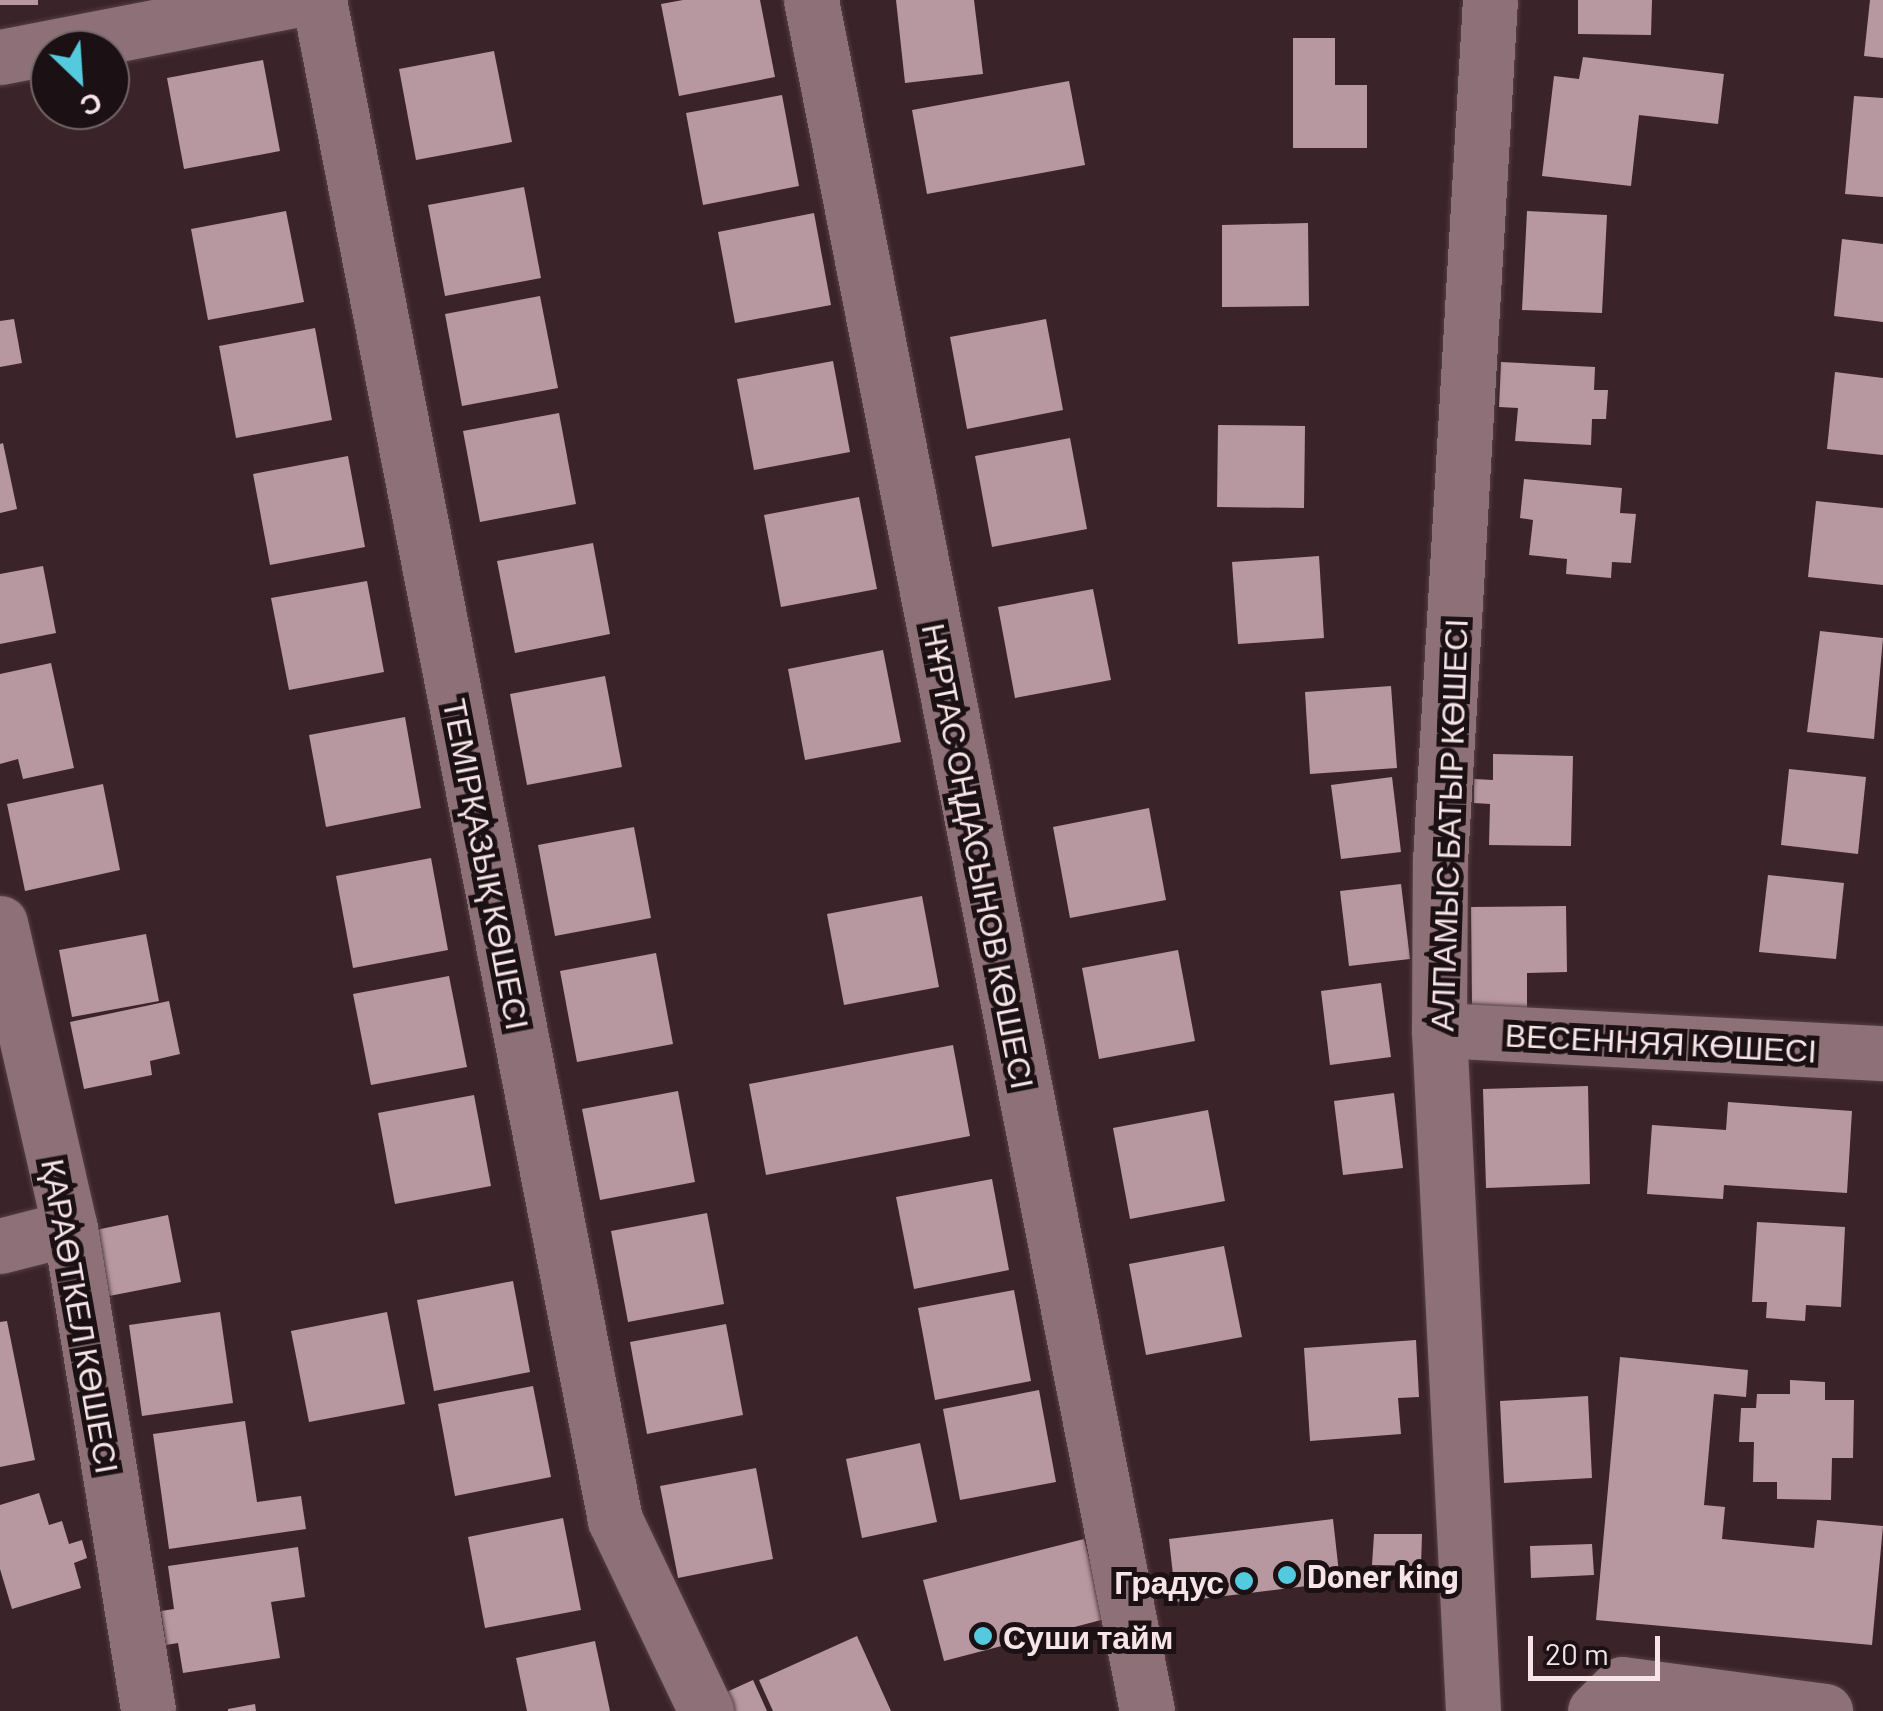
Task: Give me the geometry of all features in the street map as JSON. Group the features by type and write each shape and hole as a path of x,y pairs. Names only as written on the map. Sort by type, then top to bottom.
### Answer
{"street":[{"path":"0,57 292,0"},
{"name":"ТЕМІРҚАЗЫҚ КӨШЕСІ","path":"318,0 615,1520 706,1711"},
{"name":"НҰРТАС ОҢДАСЫНОВ КӨШЕСІ","path":"810,0 1147,1711"},
{"name":"АЛПАМЫС БАТЫР КӨШЕСІ","path":"1473,1711 1439,1030 1440,861 1490,0"},
{"name":"ҚАРАӨТКЕЛ КӨШЕСІ","path":"0,924 70,1228 148,1711"},
{"name":"ВЕСЕННЯЯ КӨШЕСІ","path":"1439,1030 1883,1053"},
{"path":"0,1246 70,1228"},
{"path":"1595,1711 1622,1684 1825,1711"}],"building":[{"path":"0,0 38,0 38,5 0,5"},
{"path":"683,0 760,0 775,77 679,96 661,4"},
{"path":"896,0 974,0 983,74 905,83"},
{"path":"1578,0 1652,0 1651,35 1578,34"},
{"path":"1870,0 1883,0 1883,58 1864,56"},
{"path":"1293,38 1335,38 1335,85 1367,85 1367,148 1293,148"},
{"path":"494,51 512,142 416,160 399,69"},
{"path":"1583,57 1724,74 1718,124 1639,115 1631,186 1542,176 1554,76 1579,79"},
{"path":"263,60 280,151 184,169 167,78"},
{"path":"1069,81 1085,165 927,194 912,110"},
{"path":"782,95 799,186 703,205 686,113"},
{"path":"1854,96 1883,98 1883,197 1845,194"},
{"path":"524,187 541,278 445,296 428,205"},
{"path":"286,211 304,302 208,320 191,229"},
{"path":"1527,211 1607,215 1602,313 1522,310"},
{"path":"814,213 831,305 735,323 718,232"},
{"path":"1308,223 1309,306 1222,307 1222,225"},
{"path":"1842,239 1883,244 1883,322 1834,316"},
{"path":"540,296 558,388 462,406 445,314"},
{"path":"14,319 22,363 0,367 0,321"},
{"path":"1046,319 1063,410 967,429 950,337"},
{"path":"315,328 332,420 236,438 219,346"},
{"path":"833,361 850,452 754,470 737,379"},
{"path":"1501,362 1595,367 1594,390 1608,390 1606,419 1592,419 1591,445 1515,441 1518,408 1499,407"},
{"path":"1835,372 1883,378 1883,455 1827,449"},
{"path":"559,413 576,504 480,522 463,431"},
{"path":"1218,425 1305,426 1304,508 1217,507"},
{"path":"1070,438 1087,529 992,547 975,456"},
{"path":"3,443 17,509 0,513 0,444"},
{"path":"348,456 365,547 270,565 253,474"},
{"path":"1524,479 1622,488 1620,513 1636,514 1631,563 1612,562 1611,578 1566,574 1567,559 1529,555 1533,520 1520,518"},
{"path":"859,497 877,589 781,607 764,515"},
{"path":"1816,501 1883,508 1883,585 1808,577"},
{"path":"593,543 610,634 515,653 497,561"},
{"path":"1319,556 1324,638 1238,644 1232,562"},
{"path":"43,566 56,633 0,644 0,574"},
{"path":"367,581 384,672 289,690 271,598"},
{"path":"1093,589 1111,680 1015,698 998,607"},
{"path":"1820,631 1883,638 1874,739 1807,732"},
{"path":"883,650 901,742 805,760 788,669"},
{"path":"51,663 74,768 23,779 18,759 0,764 0,674"},
{"path":"605,676 622,767 527,785 510,694"},
{"path":"1391,686 1397,768 1310,774 1305,692"},
{"path":"405,717 421,808 326,827 309,735"},
{"path":"1493,754 1573,756 1571,846 1489,845 1490,804 1474,803 1474,779 1493,780"},
{"path":"1789,769 1866,777 1858,854 1781,845"},
{"path":"1392,777 1401,852 1341,859 1331,785"},
{"path":"103,784 120,870 25,891 7,804"},
{"path":"1149,808 1166,900 1070,918 1053,827"},
{"path":"634,827 651,918 555,936 538,845"},
{"path":"431,858 448,950 353,968 336,876"},
{"path":"1768,875 1844,883 1836,959 1759,952"},
{"path":"1401,884 1410,959 1349,966 1340,891"},
{"path":"922,896 939,987 844,1005 827,914"},
{"path":"1566,906 1567,972 1527,973 1527,1010 1472,1011 1471,907"},
{"path":"146,934 159,1001 72,1017 59,950"},
{"path":"1178,950 1195,1041 1099,1059 1082,968"},
{"path":"656,953 673,1044 577,1062 560,971"},
{"path":"449,976 467,1067 371,1085 353,994"},
{"path":"1381,983 1391,1057 1330,1065 1321,991"},
{"path":"169,1001 180,1054 150,1061 152,1075 84,1089 70,1022"},
{"path":"953,1045 970,1136 766,1175 749,1084"},
{"path":"1588,1086 1590,1184 1486,1188 1483,1089"},
{"path":"678,1091 695,1182 600,1200 582,1109"},
{"path":"1394,1093 1403,1168 1343,1175 1334,1101"},
{"path":"474,1095 491,1186 395,1204 378,1113"},
{"path":"1728,1102 1852,1111 1847,1193 1724,1185 1723,1199 1647,1194 1652,1125 1726,1130"},
{"path":"1208,1110 1225,1201 1130,1219 1113,1128"},
{"path":"992,1179 1009,1270 914,1289 896,1197"},
{"path":"707,1213 724,1304 628,1322 611,1231"},
{"path":"168,1215 181,1282 104,1297 91,1231"},
{"path":"1757,1222 1845,1227 1841,1307 1806,1305 1805,1321 1766,1318 1767,1302 1752,1302"},
{"path":"1224,1246 1242,1337 1146,1355 1129,1264"},
{"path":"513,1281 530,1372 434,1391 417,1300"},
{"path":"1014,1290 1031,1381 935,1400 918,1308"},
{"path":"220,1312 233,1403 142,1416 129,1325"},
{"path":"387,1312 405,1404 309,1422 291,1331"},
{"path":"7,1321 35,1460 0,1467 0,1322"},
{"path":"726,1324 743,1415 647,1434 630,1342"},
{"path":"1416,1340 1419,1397 1398,1398 1401,1434 1310,1441 1304,1348"},
{"path":"1620,1357 1748,1370 1746,1397 1714,1394 1704,1505 1725,1507 1722,1539 1814,1548 1817,1520 1883,1526 1872,1645 1596,1620"},
{"path":"1790,1380 1825,1382 1825,1400 1854,1400 1853,1458 1832,1458 1831,1500 1777,1499 1777,1482 1753,1482 1754,1442 1739,1442 1741,1408 1756,1408 1757,1394 1790,1394"},
{"path":"533,1386 551,1477 455,1496 438,1404"},
{"path":"1039,1390 1056,1482 960,1500 943,1409"},
{"path":"1588,1396 1592,1478 1504,1483 1500,1401"},
{"path":"245,1421 257,1502 301,1496 306,1529 169,1549 153,1434"},
{"path":"920,1443 937,1522 862,1538 846,1459"},
{"path":"756,1468 773,1559 678,1578 660,1486"},
{"path":"39,1493 49,1525 62,1521 69,1544 82,1540 87,1558 74,1563 81,1588 12,1609 0,1569 0,1505"},
{"path":"563,1518 581,1610 485,1628 468,1537"},
{"path":"1333,1519 1340,1582 1176,1602 1169,1539"},
{"path":"1374,1534 1422,1534 1421,1566 1372,1565"},
{"path":"1084,1539 1105,1619 944,1661 923,1580"},
{"path":"1592,1544 1594,1575 1531,1578 1530,1546"},
{"path":"298,1547 305,1597 271,1602 280,1658 183,1673 178,1643 166,1645 161,1611 174,1609 168,1566"},
{"path":"857,1636 891,1711 773,1711 759,1680"},
{"path":"595,1641 610,1711 527,1711 516,1658"},
{"path":"753,1680 767,1711 714,1711 709,1700"},
{"path":"255,1704 256,1711 228,1711 228,1709"}],"place":[{"name":"Doner king","path":"1287,1575"},
{"name":"Градус","path":"1244,1581"},
{"name":"Суши тайм","path":"983,1636"}]}
